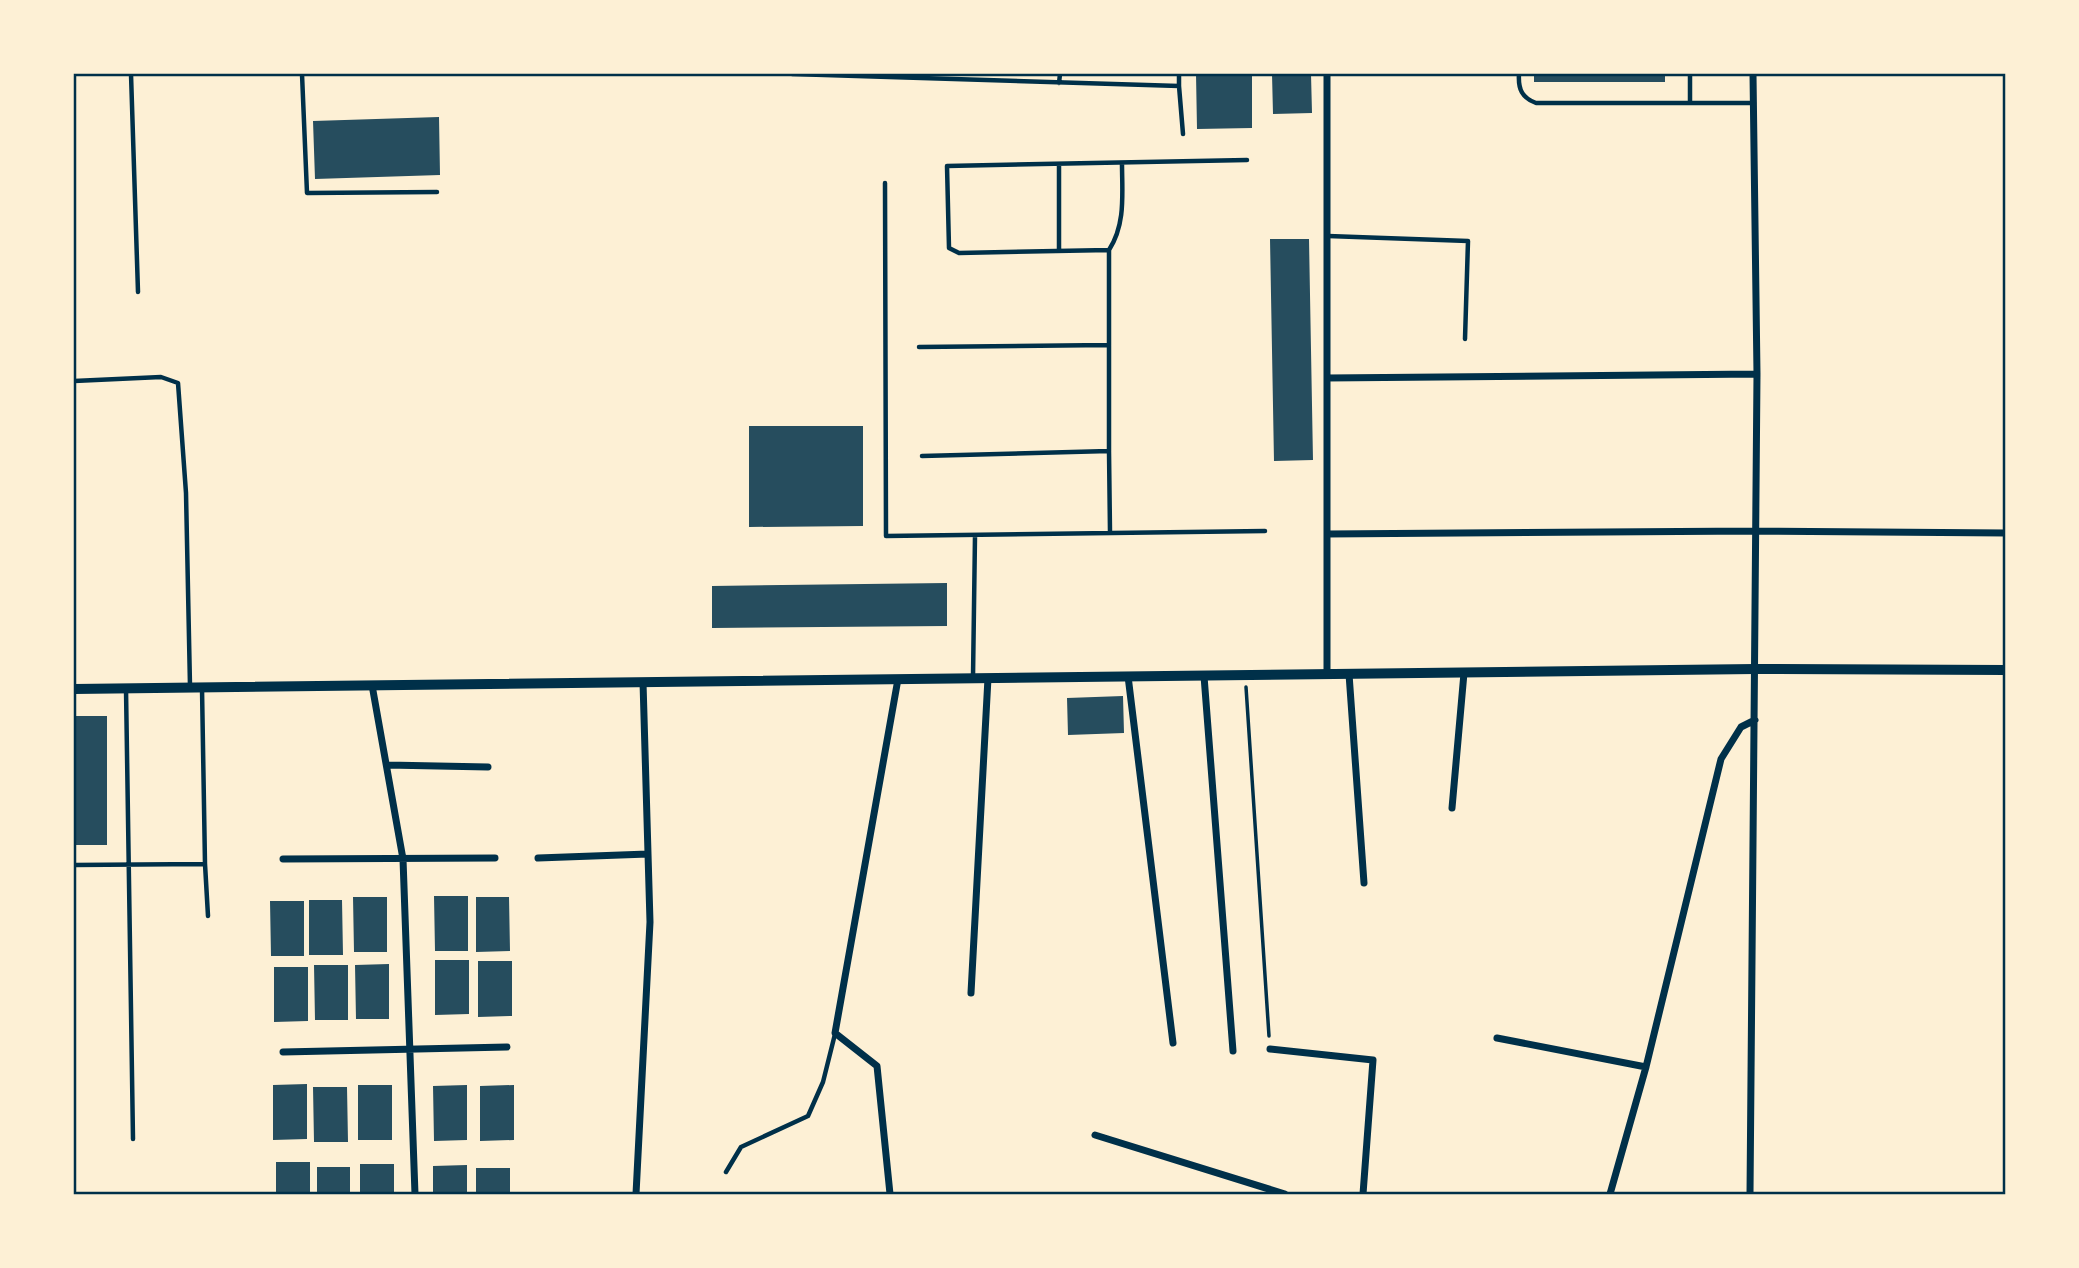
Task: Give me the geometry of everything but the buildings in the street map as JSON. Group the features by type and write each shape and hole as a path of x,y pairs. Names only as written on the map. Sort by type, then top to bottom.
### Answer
{"street":[{"path":"1326,674 1327,74"},
{"path":"1750,1195 1757,374 1753,74"},
{"path":"1327,378 1757,374"},
{"path":"1327,534 1756,530 2006,533"},
{"path":"74,689 1755,669 2006,670"},
{"path":"1452,808 1464,673"},
{"path":"1349,674 1364,883"},
{"path":"1128,676 1173,1043"},
{"path":"1204,676 1233,1051"},
{"path":"971,993 988,678"},
{"path":"890,1195 877,1066 835,1033 898,679"},
{"path":"636,1195 650,922 643,682"},
{"path":"372,685 403,859 415,1195"},
{"path":"1610,1195 1646,1067 1721,759 1741,727 1755,720"},
{"path":"387,765 488,767"},
{"path":"538,858 648,854"},
{"path":"283,859 495,858"},
{"path":"1496,1038 1646,1067"},
{"path":"283,1052 507,1047"},
{"path":"1270,1049 1373,1060 1363,1195"},
{"path":"1095,1135 1285,1195"}],"lane":[{"path":"131,74 138,292"},
{"path":"302,74 307,193 437,192"},
{"path":"792,74 1180,86"},
{"path":"1059,83 1060,74"},
{"path":"1179,74 1183,134"},
{"path":"1519,74 1520,92 1527,100 1536,103 1754,103"},
{"path":"1690,74 1690,103"},
{"path":"1109,250 959,253 949,248 947,166 1247,160"},
{"path":"1110,533 1109,250 1117,238 1121,219 1122,163"},
{"path":"1059,164 1059,251"},
{"path":"884,183 886,536 1265,531"},
{"path":"1327,236 1468,241 1465,339"},
{"path":"919,347 1109,345"},
{"path":"74,381 161,377 178,383 186,493 190,687"},
{"path":"922,456 1109,451"},
{"path":"972,678 975,536"},
{"path":"202,687 208,916"},
{"path":"126,688 133,1139"},
{"path":"74,865 205,864"},
{"path":"726,1172 732,1157 741,1147 808,1116 823,1082 835,1033"}],"path":[{"path":"1246,675 1270,1049"}]}
